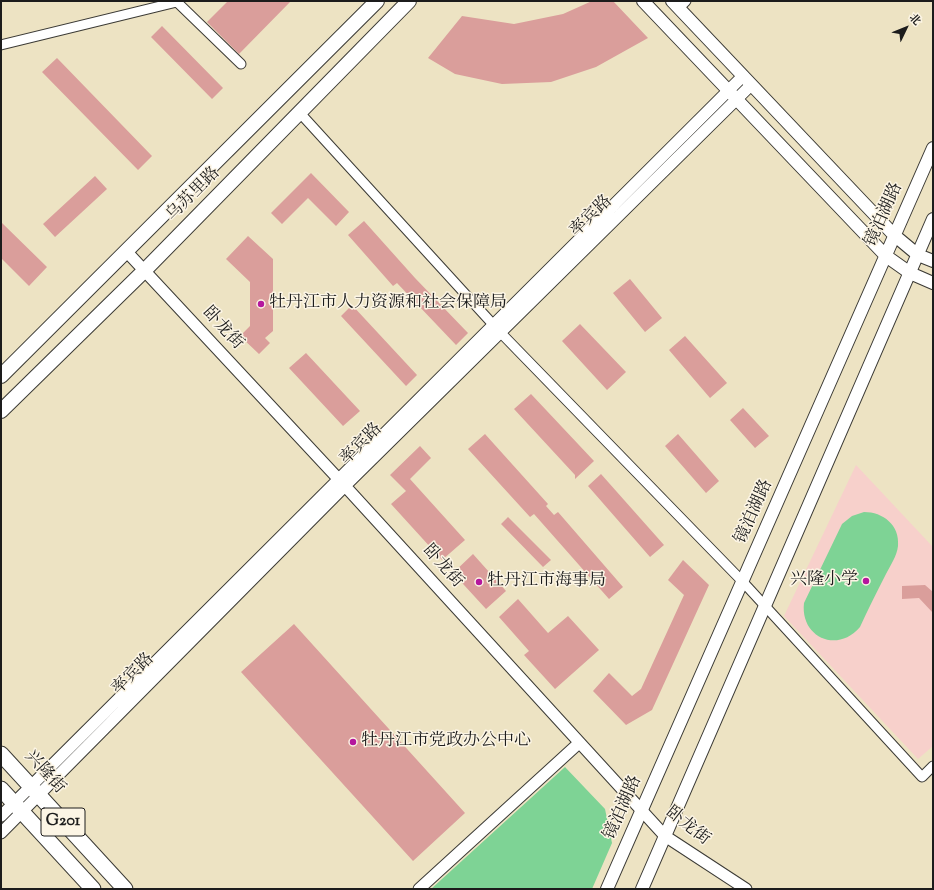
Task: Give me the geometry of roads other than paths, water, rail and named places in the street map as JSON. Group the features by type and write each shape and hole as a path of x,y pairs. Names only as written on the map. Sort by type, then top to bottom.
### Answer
{"highway":[{"name":"兴隆街","path":"1,754 125,889"},
{"name":"G201","path":"1,789 93,889"}],"main road":[{"name":"乌苏里路","path":"1,411 144,271 409,1"},
{"path":"643,1 886,256 910,273 933,283"},
{"name":"乌苏里路","path":"1,376 127,252 370,3"},
{"path":"679,3 751,85 894,235 918,255 933,261"},
{"name":"镜泊湖路","path":"607,889 933,148"},
{"path":"642,889 933,219"}],"street":[{"path":"1,44 177,2 241,64"},
{"name":"率宾路","path":"1,833 18,808 341,482 732,95 743,76"},
{"name":"率宾路","path":"732,95 751,85"},
{"path":"300,113 496,328 743,582 922,777 933,766"},
{"name":"卧龙街","path":"127,252 341,482 665,836 746,889"},
{"path":"420,889 579,743"},
{"name":"率宾路","path":"1,816 18,808"}],"place":[{"name":"牡丹江市人力资源和社会保障局","path":"261,304"},
{"name":"兴隆小学","path":"866,581"},
{"name":"牡丹江市海事局","path":"479,582"},
{"name":"牡丹江市党政办公中心","path":"353,742"}]}
